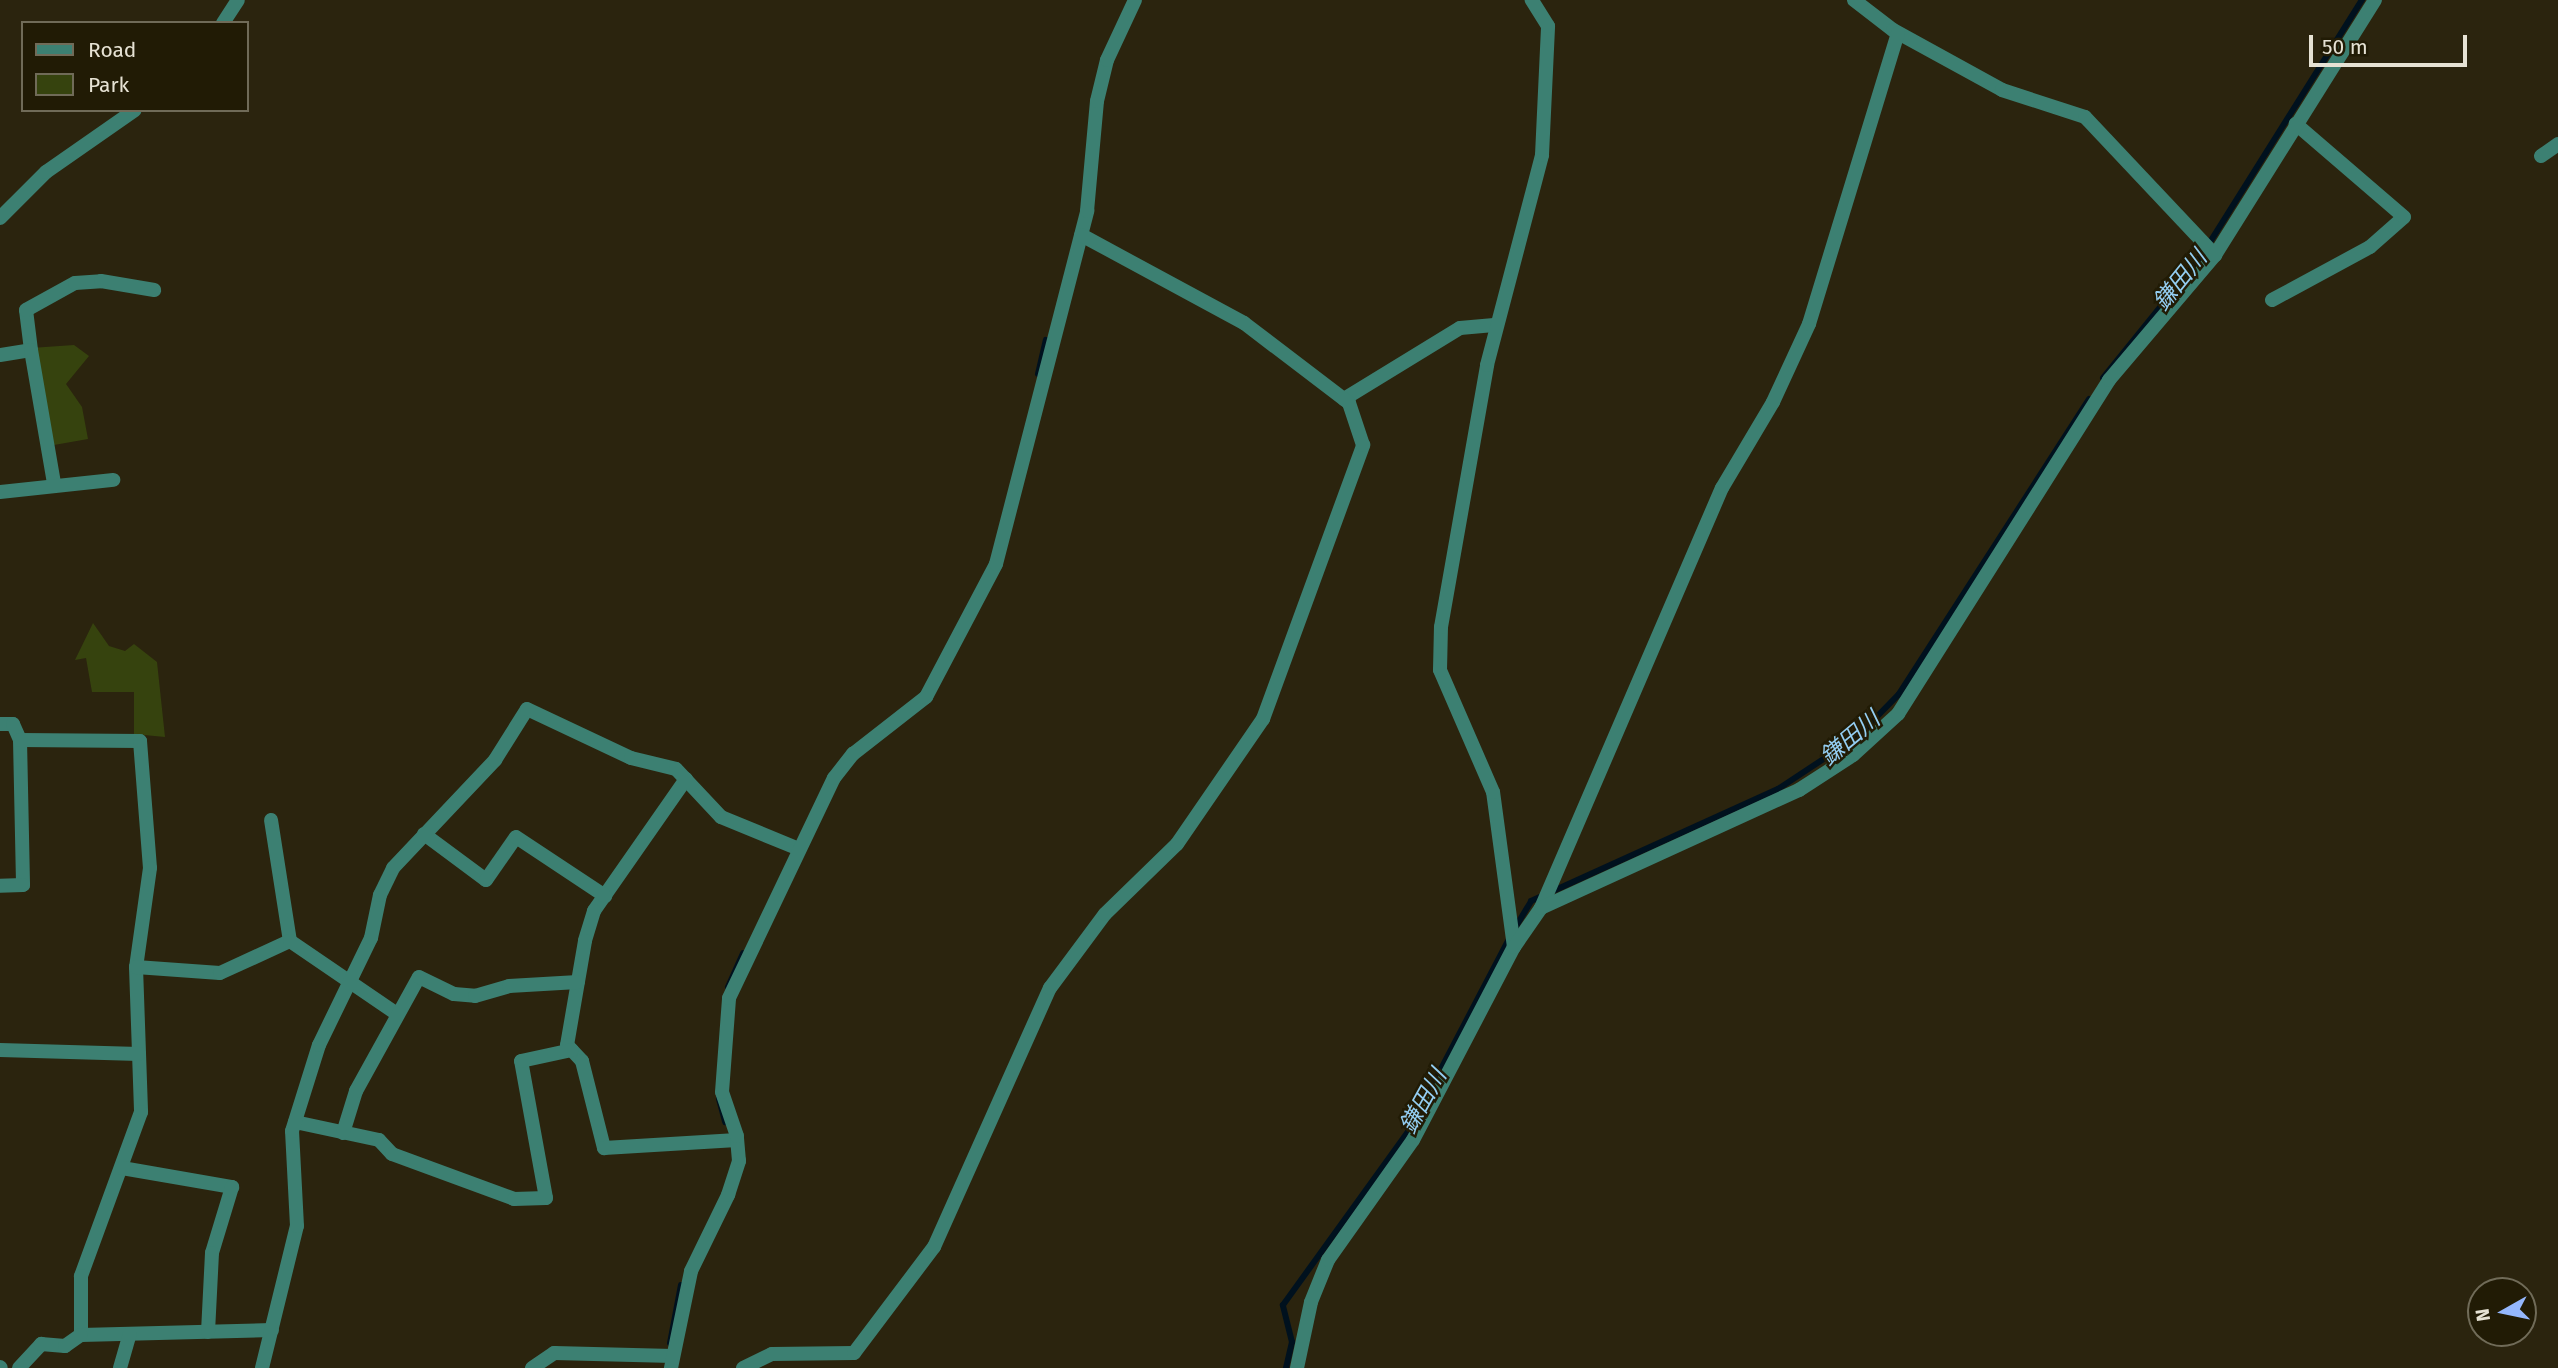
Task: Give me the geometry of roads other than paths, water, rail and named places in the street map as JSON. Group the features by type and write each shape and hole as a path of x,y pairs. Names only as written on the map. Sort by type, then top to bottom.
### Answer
{"street":[{"path":"224,21 237,0"},
{"path":"532,1368 554,1353 674,1365 691,1271 728,1195 739,1161 737,1140 722,1092 729,998 834,778 853,754 926,697 996,564 1087,211 1097,101 1107,60 1135,0"},
{"path":"1514,947 1493,792 1440,670 1441,627 1497,325 1542,155 1548,26 1532,0"},
{"path":"1854,0 1898,33 2002,90 2085,117 2215,255"},
{"path":"1541,908 1799,790 1877,737 1905,704 2109,380 2215,255 2375,0"},
{"path":"1297,1368 1311,1302 1328,1260 1413,1140 1514,947 1541,908 1722,488 1773,402 1810,324 1898,33"},
{"path":"0,218 46,172 132,112"},
{"path":"2272,300 2371,247 2404,216 2296,124"},
{"path":"2541,156 2558,144"},
{"path":"743,1368 772,1354 854,1353 934,1247 1050,988 1105,915 1177,844 1263,719 1363,445 1344,399 1244,323 1081,235"},
{"path":"54,483 26,310 75,283 101,281 154,290"},
{"path":"1344,399 1460,328 1497,325"},
{"path":"0,355 31,350"},
{"path":"0,492 54,483 113,480"},
{"path":"262,1368 297,1226 295,1122 319,1045 371,938 380,895 393,868 495,760 527,709 631,758 676,769 721,817 799,849"},
{"path":"0,724 13,724 20,740 23,885 0,886"},
{"path":"20,740 140,741 150,868 136,967 141,1112 81,1276 81,1335"},
{"path":"686,779 605,896 584,941 567,1045 582,1061 604,1148 737,1140"},
{"path":"271,820 290,941 397,1014"},
{"path":"424,834 486,880 516,837 605,896"},
{"path":"136,967 220,973 290,941"},
{"path":"343,1133 356,1091 419,977 454,994 475,996 509,986 578,982"},
{"path":"0,1050 139,1054"},
{"path":"295,1122 379,1140 392,1154 514,1199 546,1198 521,1062 572,1050"},
{"path":"122,1168 232,1187 212,1253 208,1332"},
{"path":"19,1368 41,1344 65,1346 81,1335 272,1330"},
{"path":"120,1368 130,1334"}],"waterway":[{"name":"鎌田川","path":"2103,378 2200,258 2362,0"},
{"path":"1038,374 1046,340"},
{"name":"鎌田川","path":"1515,928 1531,901 1778,789 1857,737 1899,694 2089,399"},
{"name":"鎌田川","path":"1286,1368 1292,1342 1283,1305 1408,1132 1510,937"},
{"path":"728,987 743,953"},
{"path":"719,1099 725,1122"},
{"path":"670,1343 681,1285"}]}
